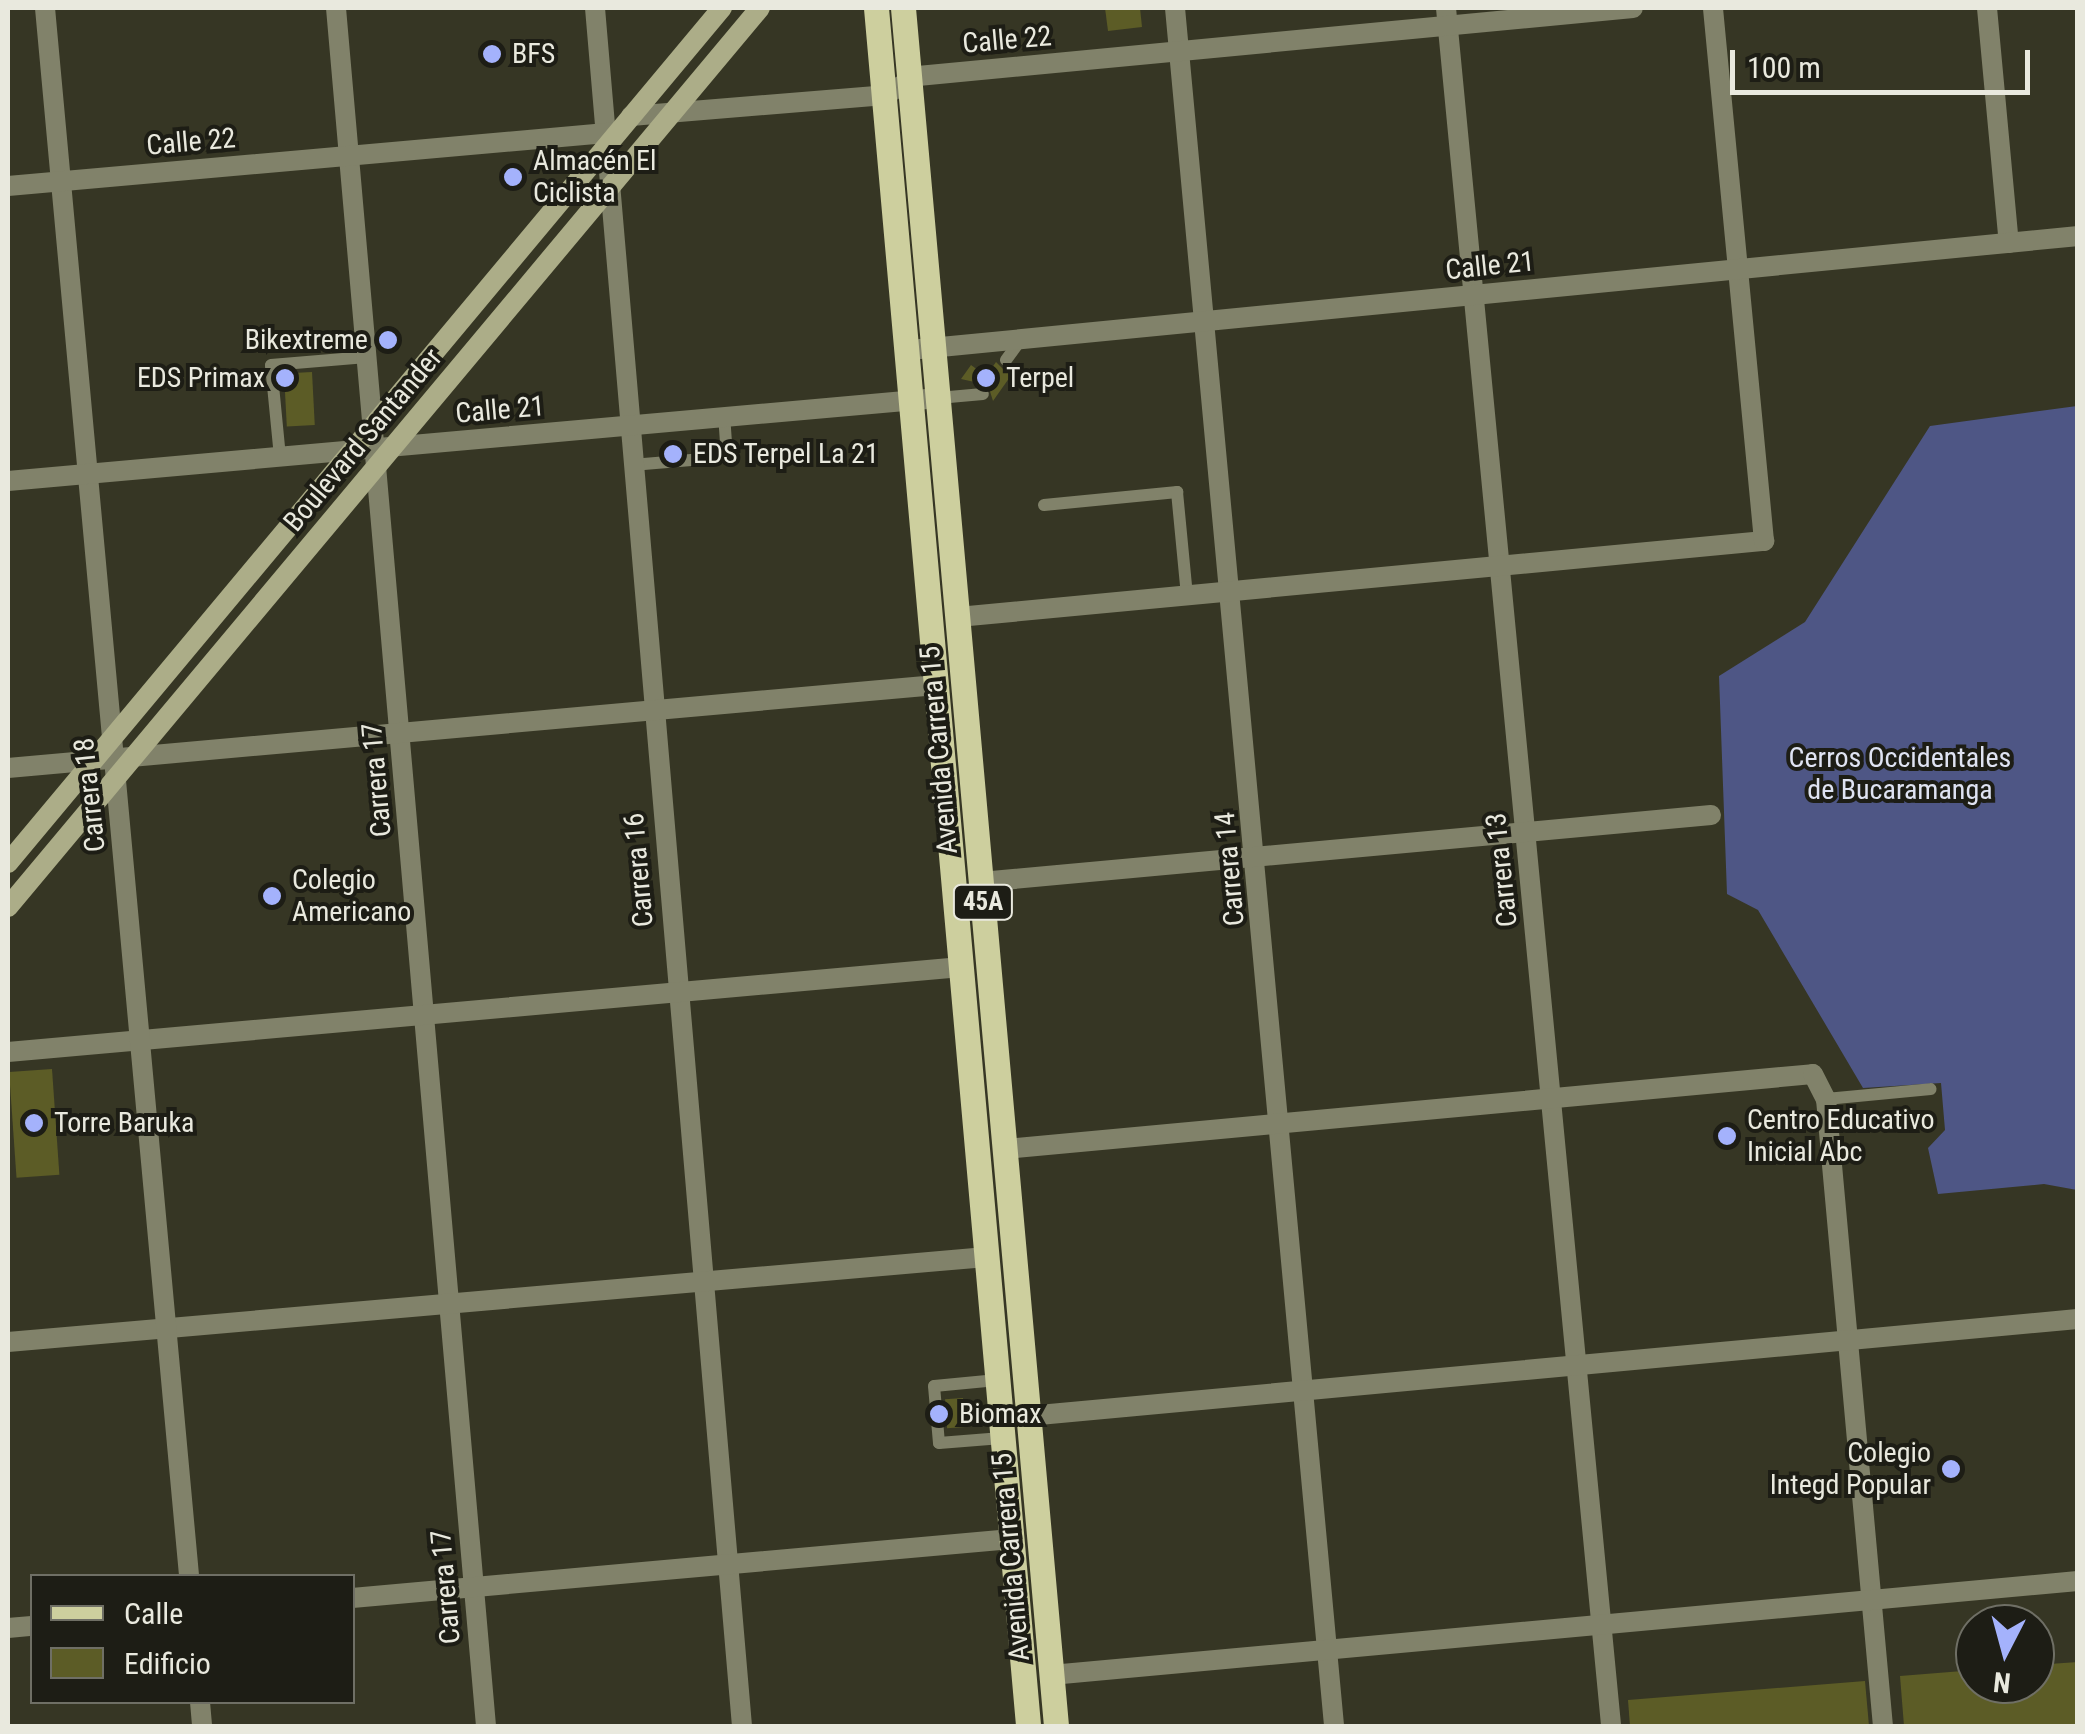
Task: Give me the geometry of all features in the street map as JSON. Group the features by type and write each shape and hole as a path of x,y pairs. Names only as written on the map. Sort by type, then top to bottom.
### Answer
{"main road":[{"name":"Boulevard Santander","path":"8,907 114,758 352,450 722,8"},
{"name":"Boulevard Santander","path":"8,864 114,758 381,454 760,8"},
{"name":"Avenida Carrera 15","path":"876,8 1028,1726"},
{"name":"Avenida Carrera 15","path":"903,8 1056,1726"}],"street":[{"name":"Carrera 18","path":"45,8 189,1574"},
{"name":"Carrera 17","path":"336,8 372,425 381,454 400,733 486,1726"},
{"name":"Carrera 16","path":"594,8 615,132 609,188 742,1726"},
{"name":"Carrera 14","path":"1175,8 1282,1123 1334,1726"},
{"name":"Calle 22","path":"910,76 1179,51 1447,16 1633,8"},
{"path":"958,617 1764,541 1713,8"},
{"path":"1987,8 2009,243"},
{"name":"Carrera 13","path":"1447,16 1611,1726"},
{"path":"884,95 910,76"},
{"name":"Calle 22","path":"8,186 615,132 672,112 884,95"},
{"name":"Calle 21","path":"907,350 2078,236"},
{"name":"Calle 21","path":"8,481 352,450 381,454 628,426 938,398"},
{"path":"8,768 936,685"},
{"path":"981,882 1711,816"},
{"path":"8,1052 961,967"},
{"path":"1004,1149 1813,1074 1826,1099 1851,1340 1882,1726"},
{"path":"8,1342 986,1258"},
{"path":"1028,1416 2078,1319"},
{"path":"355,1598 1011,1539"},
{"path":"1051,1675 2078,1581"}],"lane":[{"path":"1006,360 1020,339"},
{"path":"280,457 271,365 367,357"},
{"path":"938,398 982,394"},
{"path":"632,465 727,457 724,418"},
{"path":"1044,505 1177,492 1187,595"},
{"path":"1826,1099 1930,1089"},
{"path":"997,1380 934,1386 939,1443 1002,1438"}],"green space":[{"name":"Cerros Occidentales de Bucaramanga","path":"2077,406 2077,1190 2044,1184 1938,1194 1928,1148 1945,1130 1941,1083 1863,1088 1758,910 1727,894 1719,676 1805,622 1930,426"}],"building":[{"path":"1105,8 1140,8 1142,27 1108,31"},
{"name":"Terpel","path":"996,362 1004,370 1017,367 993,401 988,385 961,379 971,365 986,376"},
{"path":"312,372 315,425 287,426 284,373"},
{"name":"Torre Baruka","path":"52,1069 59,1175 16,1178 9,1072"},
{"path":"963,1398 965,1427 947,1428 945,1399"},
{"path":"2078,1662 2078,1726 1904,1726 1900,1676 1955,1672 1955,1704 2055,1704 2055,1664"},
{"path":"1865,1681 1869,1726 1630,1726 1628,1700"}],"place":[{"name":"BFS","path":"492,54"},
{"name":"Almacén El Ciclista","path":"513,177"},
{"name":"Bikextreme","path":"388,340"},
{"name":"EDS Primax","path":"285,378"},
{"name":"Terpel","path":"986,378"},
{"name":"EDS Terpel La 21","path":"673,454"},
{"name":"Colegio Americano","path":"272,896"},
{"name":"Torre Baruka","path":"34,1123"},
{"name":"Centro Educativo Inicial Abc","path":"1727,1136"},
{"name":"Biomax","path":"939,1414"},
{"name":"Colegio Integd Popular","path":"1951,1469"}]}
